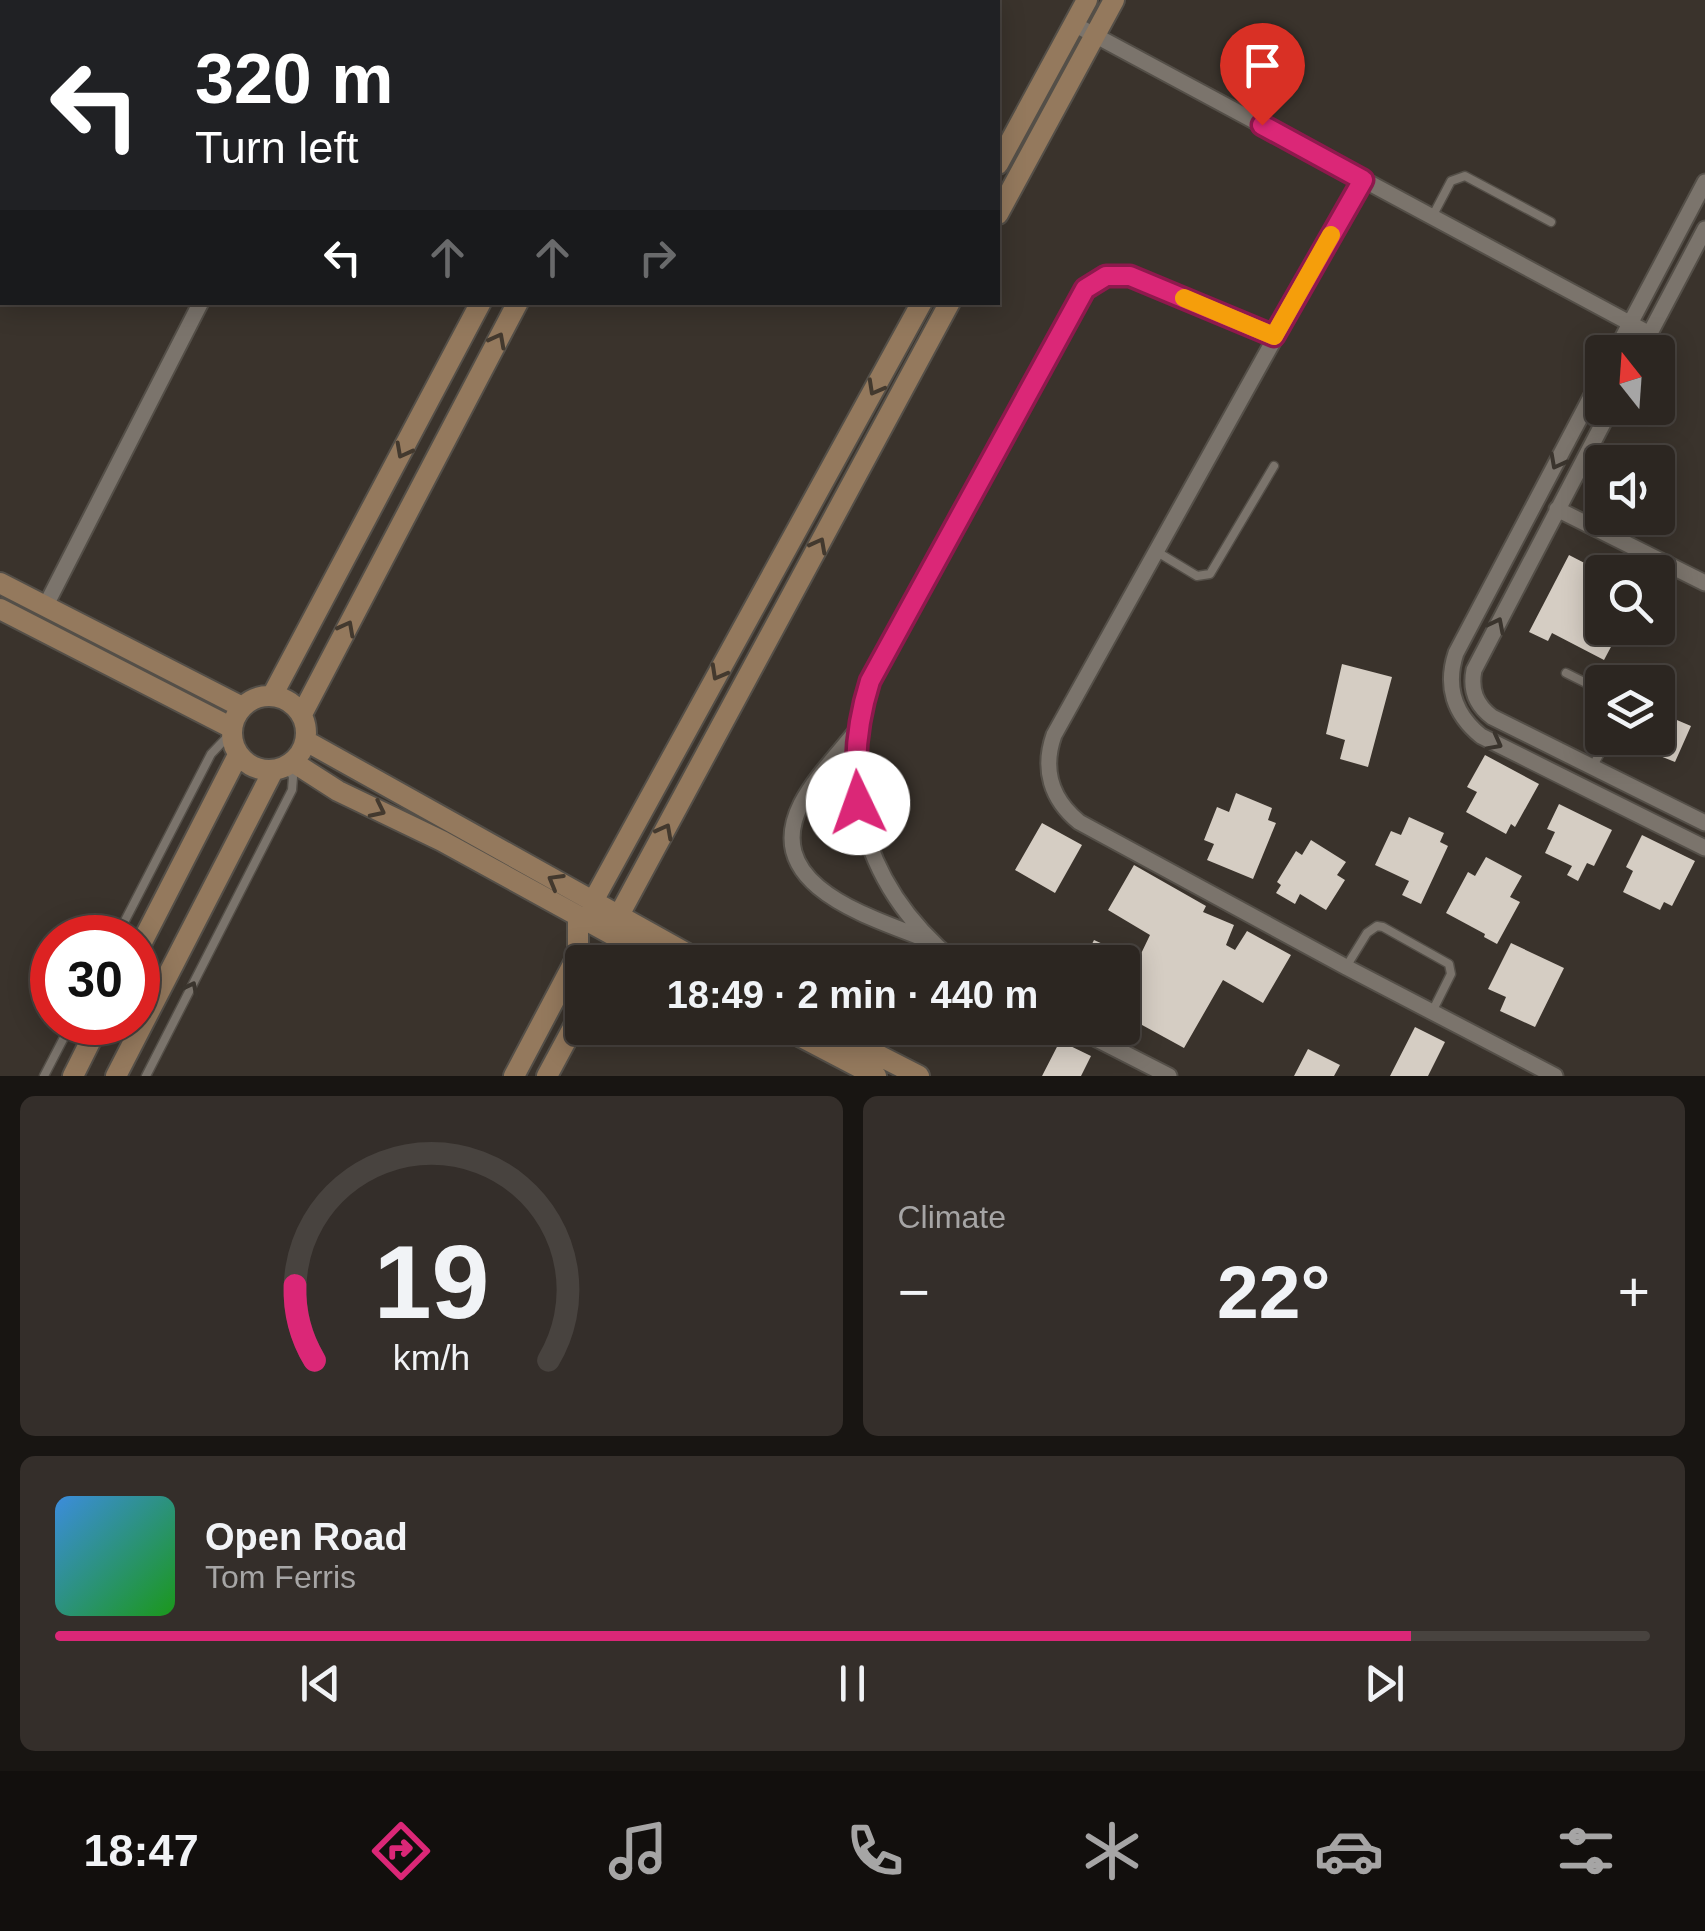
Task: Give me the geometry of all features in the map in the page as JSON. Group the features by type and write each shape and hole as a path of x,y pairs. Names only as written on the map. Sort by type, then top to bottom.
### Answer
{"street":[{"path":"1000,160 1087,0"},
{"path":"1000,210 1114,0"},
{"path":"1074,24 1650,334 1705,229"},
{"path":"1363,180 1054,735 1048,758 1054,793 1079,822 1346,968 1555,1076"},
{"path":"1623,335 1705,182"},
{"path":"935,945 893,895 871,851 863,827 856,778 858,729 870,681 882,655 1085,289 1106,276 1130,276 1274,336"},
{"path":"45,606 199,305"},
{"path":"272,696 479,305"},
{"path":"116,1076 284,766 306,741 302,714 516,305"},
{"path":"581,945 585,909 920,305"},
{"path":"618,917 948,305"},
{"path":"1585,408 1456,654 1451,675 1453,697 1463,718 1481,736 1705,848"},
{"path":"1602,425 1474,670 1472,689 1492,717 1705,823"},
{"path":"1557,509 1705,584"},
{"path":"338,573 368,590"},
{"path":"0,582 242,708"},
{"path":"0,609 232,730"},
{"path":"302,714 289,701 272,696 256,698 242,708 232,730 238,754 253,768 284,766 585,909 618,917 670,945"},
{"path":"858,729 810,789 798,811 794,835 798,860 810,880 827,896 932,942"},
{"path":"306,741 453,821 636,945"},
{"path":"156,915 238,754"},
{"path":"442,842 453,821"},
{"path":"514,1076 565,998"},
{"path":"547,1076 565,1043"},
{"path":"73,1076 88,1045"},
{"path":"817,1045 876,1076"},
{"path":"858,1045 919,1076"},
{"path":"1108,1045 1169,1076"}],"lane":[{"path":"1432,217 1452,182 1465,176 1551,222"},
{"path":"1154,550 1197,576 1210,574 1274,466"},
{"path":"1566,673 1585,682"},
{"path":"128,915 212,754 232,730"},
{"path":"1593,766 1599,755"},
{"path":"146,1076 292,790 293,777 284,766"},
{"path":"1346,968 1372,929 1388,929 1449,964 1451,974 1432,1012"},
{"path":"44,1076 60,1045"}],"building":[{"path":"1569,555 1585,563 1585,645 1612,645 1604,660 1552,633 1548,641 1529,632"},
{"path":"1342,664 1392,677 1368,767 1340,759 1345,740 1326,734"},
{"path":"1675,719 1691,726 1675,762 1658,755 1675,755"},
{"path":"1485,755 1539,784 1515,827 1511,824 1506,834 1466,812 1477,792 1467,787"},
{"path":"1236,793 1272,808 1268,820 1276,823 1253,879 1207,860 1214,844 1204,840 1217,807 1229,812"},
{"path":"1559,804 1612,830 1594,866 1587,863 1578,881 1567,875 1572,866 1545,853 1555,832 1547,829"},
{"path":"1409,817 1444,833 1440,842 1448,846 1421,904 1402,895 1409,881 1375,865 1391,831 1401,835"},
{"path":"1042,823 1082,845 1055,893 1015,870"},
{"path":"1642,835 1695,861 1672,906 1664,902 1660,910 1623,892 1633,871 1626,867"},
{"path":"1311,840 1346,862 1337,875 1345,880 1326,910 1300,894 1295,904 1276,893 1281,885 1277,882 1296,851 1302,855"},
{"path":"1486,857 1522,876 1510,897 1520,902 1497,944 1446,913 1468,872 1475,876"},
{"path":"1134,865 1206,906 1203,912 1234,925 1226,945 1235,950 1247,931 1291,955 1263,1003 1223,980 1184,1048 1140,1024 1140,956 1150,935 1108,910"},
{"path":"1511,943 1564,968 1535,1027 1500,1011 1506,997 1488,989"},
{"path":"1415,1027 1445,1042 1428,1076 1390,1076"},
{"path":"1058,1045 1068,1045 1091,1056 1081,1076 1042,1076"},
{"path":"1308,1049 1340,1065 1334,1076 1294,1076"}],"slow traffic":[{"path":"1184,298 1274,336 1331,235"}],"route":[{"path":"858,803 858,729 870,681 1085,289 1106,276 1130,276 1274,336 1363,180 1262,125"}]}
